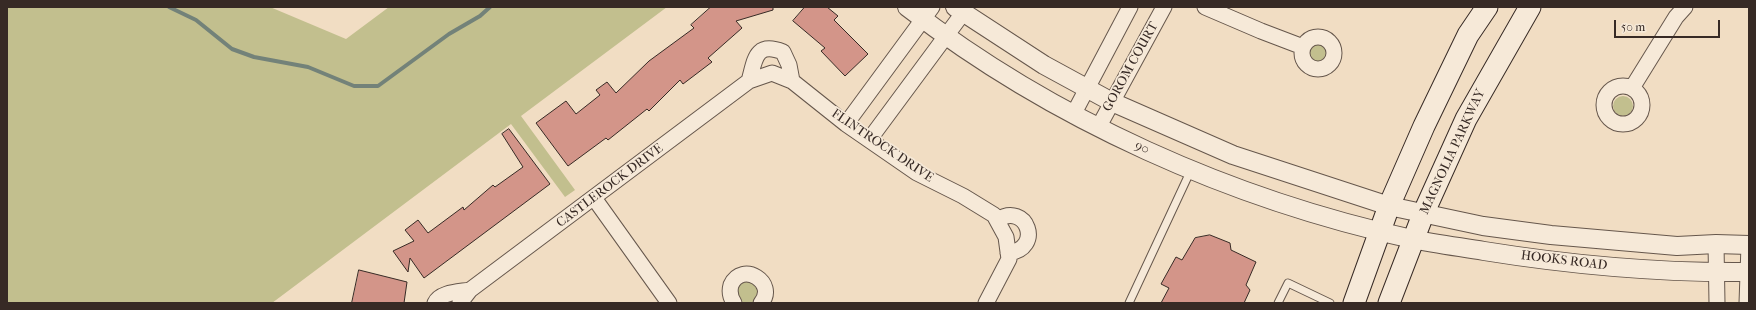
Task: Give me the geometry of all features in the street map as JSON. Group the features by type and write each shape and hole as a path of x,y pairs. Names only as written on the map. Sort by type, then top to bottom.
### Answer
{"main road":[{"path":"1354,303 1381,232 1389,206 1424,126 1468,35 1487,7"},
{"name":"MAGNOLIA PARKWAY","path":"1389,303 1424,212 1466,119 1530,7"}],"street":[{"name":"90","path":"907,7 928,13 946,36 996,70 1098,128 1191,170 1293,207 1381,232"},
{"path":"1073,115 1130,7"},
{"name":"GOROM COURT","path":"1098,128 1164,7"},
{"path":"1205,7 1303,47"},
{"path":"1632,88 1676,17 1685,7"},
{"path":"869,140 946,36 959,10 1044,65 1112,102 1233,155 1389,206"},
{"path":"846,124 928,13"},
{"path":"749,81 754,57 763,49 772,48 783,52 792,81"},
{"name":"FLINTROCK DRIVE","path":"772,73 792,81 846,124 917,173 963,196 994,215 1006,237 1008,253"},
{"name":"CASTLEROCK DRIVE","path":"460,303 470,290 749,81 772,73"},
{"path":"594,198 669,303"},
{"name":"HOOKS ROAD","path":"1389,206 1424,212 1483,226 1550,235 1677,246 1716,244 1749,245"},
{"path":"986,303 1009,259 1008,253 1016,252 1022,248 1027,242 1029,235 1028,228 1024,221 1018,217 1011,215 1003,216 997,220"},
{"name":"HOOKS ROAD","path":"1381,232 1414,240 1591,266 1716,272 1749,272"},
{"path":"1716,244 1717,303"},
{"path":"1747,303 1749,245"},
{"path":"733,303 730,296 732,283 736,278 743,274 750,274 756,276 765,287 765,294 761,303"},
{"name":"CASTLEROCK DRIVE","path":"435,303 444,294 470,290"}],"lane":[{"path":"1128,303 1191,170"},
{"path":"1278,303 1288,283 1330,303"}],"shaded area":[{"path":"7,7 270,7 346,39 389,7 667,7 521,116 575,190 565,197 511,124 272,303 7,303"},
{"path":"1314,42 1322,42 1328,48 1328,56 1322,62 1314,62 1308,56 1308,48"},
{"path":"1619,96 1627,96 1633,102 1633,110 1627,116 1619,116 1613,110 1613,102"},
{"path":"756,273 761,303 738,303 732,285"}],"building":[{"path":"711,7 773,7 773,10 736,21 742,28 708,58 712,62 683,84 680,80 649,111 647,109 608,140 606,138 568,166 536,123 566,101 576,114 600,95 596,90 607,82 616,93 649,61 694,28 691,25"},
{"path":"805,7 827,7 838,16 834,20 868,54 845,76 821,51 825,48 793,21"},
{"path":"509,129 550,184 424,278 410,258 408,272 393,251 414,241 405,230 418,220 428,233 463,207 464,210 493,185 495,187 523,167 502,134"},
{"path":"1210,235 1230,243 1231,250 1256,262 1246,285 1250,290 1244,303 1161,303 1169,288 1161,284 1176,257 1182,260 1195,238"},
{"path":"359,270 407,282 404,303 352,303"}],"waterway":[{"path":"169,7 196,20 232,49 254,57 308,67 354,86 378,86 449,34 480,16 490,7"}]}
